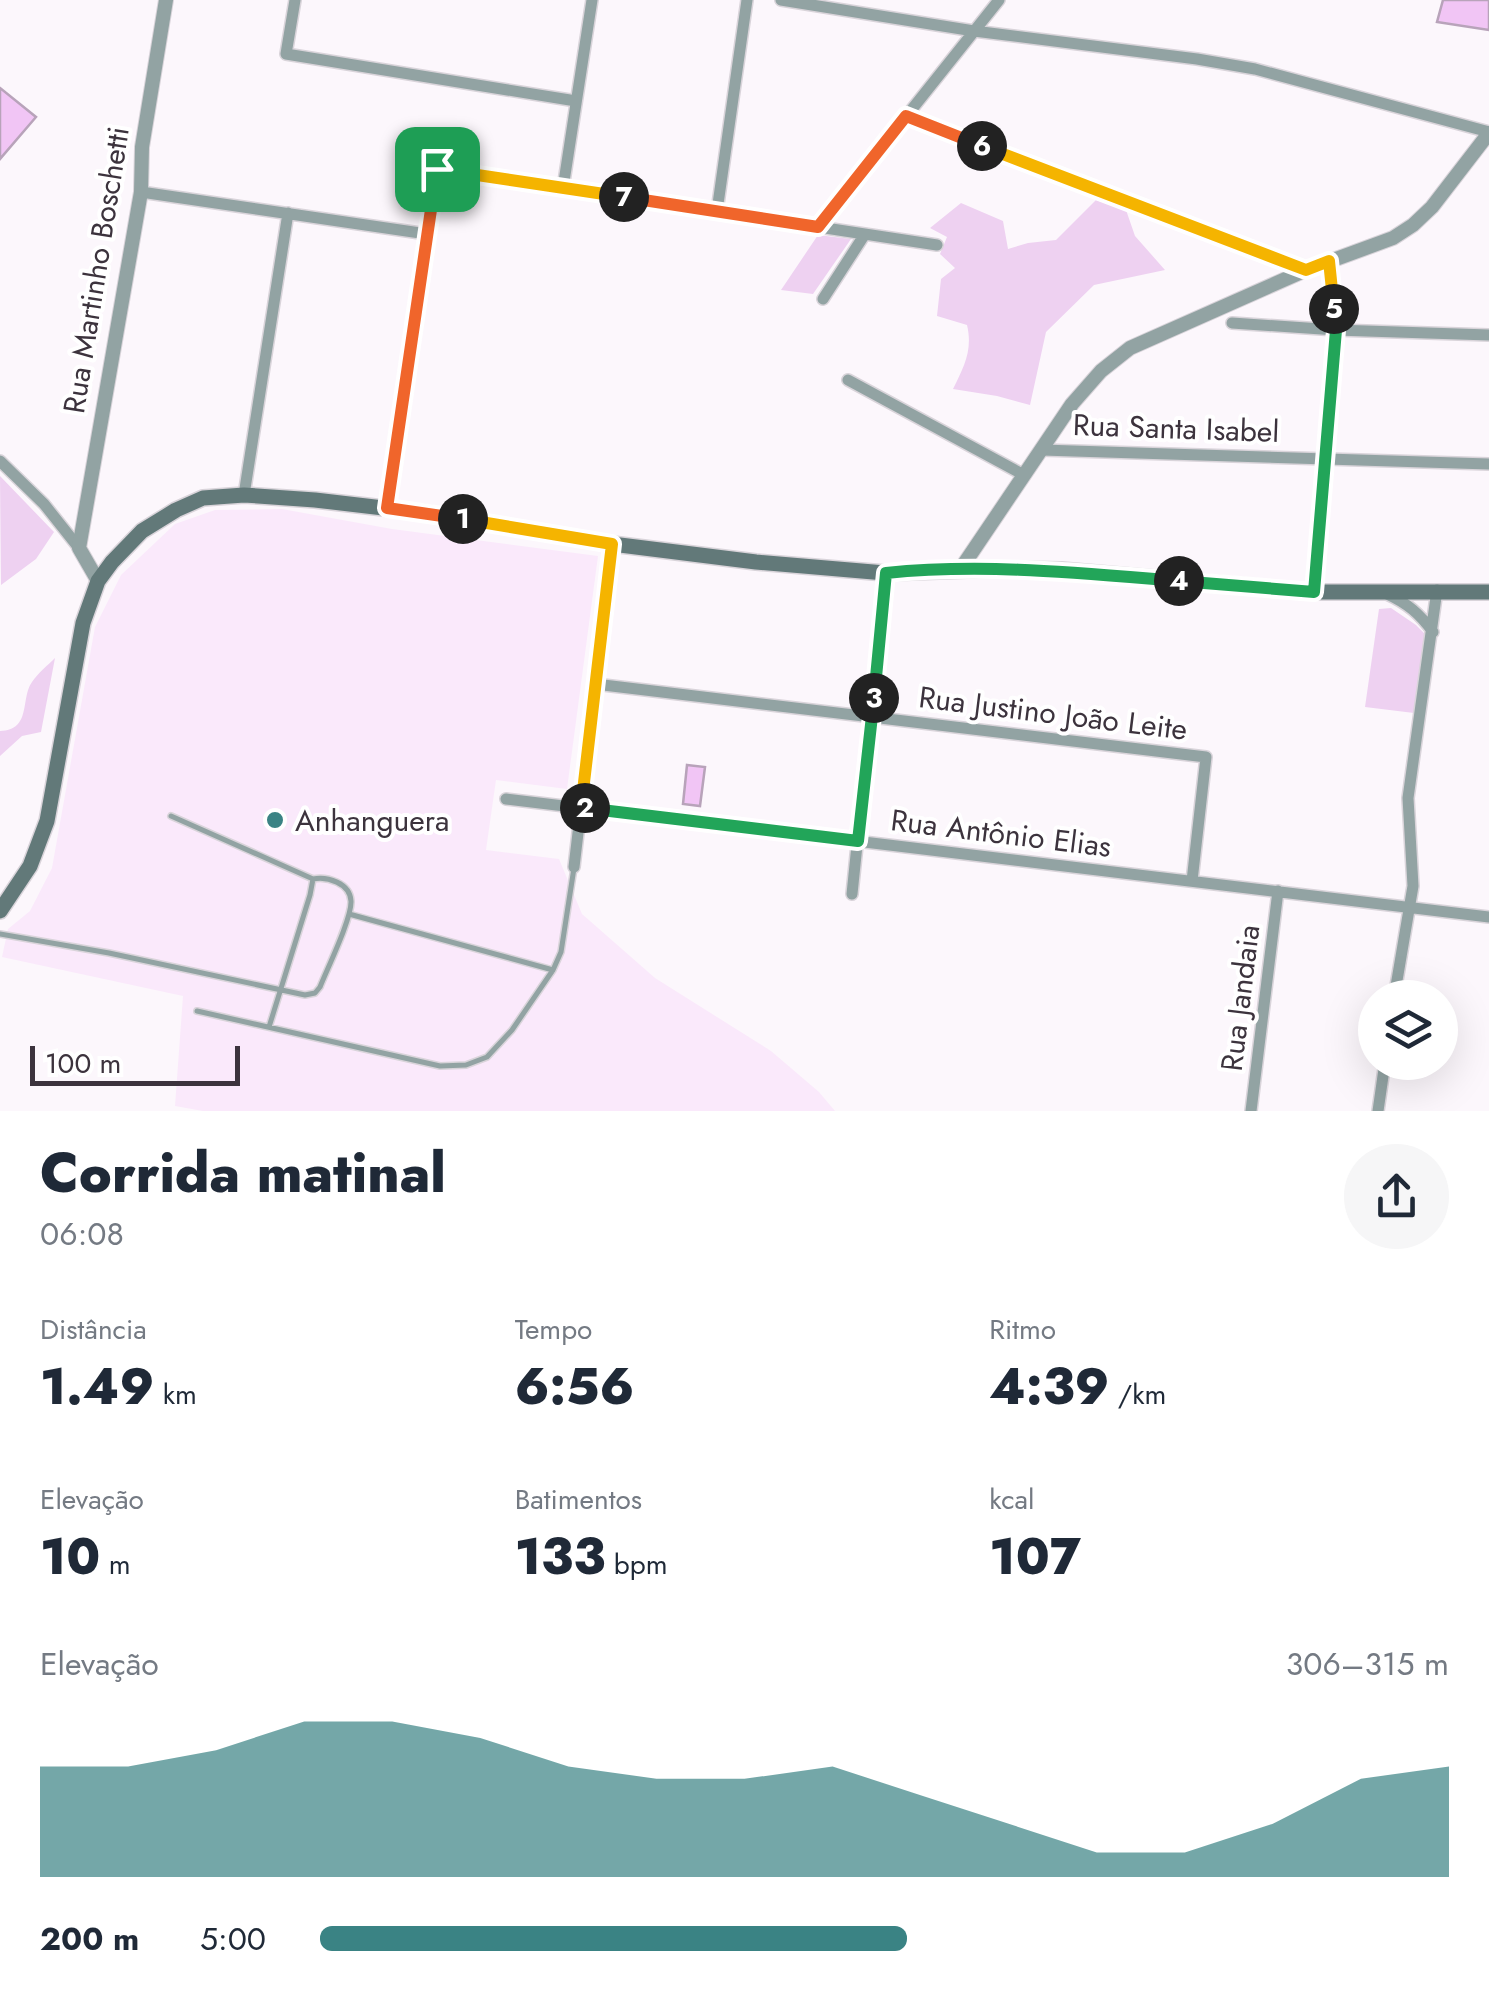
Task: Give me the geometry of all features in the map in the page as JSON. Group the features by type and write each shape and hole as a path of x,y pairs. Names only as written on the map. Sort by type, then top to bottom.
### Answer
{"main road":[{"path":"0,911 30,866 47,821 82,622 98,581 142,531 203,498 244,495 315,500 426,513 612,544 886,573 1061,570 1314,592 1489,592"}],"street":[{"name":"Rua Martinho Boschetti","path":"79,548 141,192 142,147 166,0"},
{"path":"295,0 286,54 576,100"},
{"path":"563,188 592,0"},
{"path":"716,211 747,0"},
{"path":"780,0 1256,69 1489,132 1424,217 1392,238 1306,270 1120,354 1089,382 960,570"},
{"path":"818,227 999,0"},
{"path":"906,116 1306,270"},
{"path":"387,508 437,169 937,244"},
{"path":"141,192 427,234"},
{"path":"244,495 288,213"},
{"path":"823,299 865,234"},
{"path":"1314,592 1336,330 1329,261"},
{"path":"1232,323 1489,335"},
{"path":"848,380 1024,474"},
{"name":"Rua Santa Isabel","path":"1042,450 1489,464"},
{"path":"0,462 44,504 79,548 98,581"},
{"path":"574,867 612,544"},
{"path":"852,894 886,573"},
{"path":"1397,980 1413,886 1408,798 1437,590"},
{"path":"1386,593 1412,607 1433,632"},
{"name":"Rua Justino João Leite","path":"595,684 1206,757 1192,881"},
{"name":"Rua Antônio Elias","path":"506,799 1489,917"},
{"name":"Rua Jandaia","path":"1251,1111 1278,892"},
{"path":"1378,1111 1382,1080"}],"lane":[{"path":"0,934 305,996 315,994 349,914 348,892 335,880 313,879 170,816"},
{"path":"197,1010 440,1066 466,1065 487,1057 512,1030 553,970 561,952 574,867"},
{"path":"269,1027 313,879"},
{"path":"349,914 553,970"}],"shaded area":[{"path":"1096,200 1126,210 1135,236 1165,270 1094,285 1046,332 1030,405 953,389 966,358 969,334 967,325 937,316 941,279 955,268 940,254 947,237 930,228 961,203 1003,221 1008,249 1056,240"},
{"path":"818,235 851,239 813,294 781,290"},
{"path":"0,476 54,532 36,559 1,585"},
{"name":"Anhanguera","path":"282,509 392,529 598,556 567,789 496,780 486,850 559,859 582,914 655,978 771,1051 835,1111 203,1111 175,1106 183,996 2,957 8,929 30,911 52,868 95,627 121,575 175,524 215,510"},
{"path":"1391,608 1428,637 1414,713 1365,707 1379,609"},
{"path":"55,658 41,732 22,736 0,756 0,731 21,720 28,689"}],"building":[{"path":"1443,0 1489,0 1489,30 1437,22"},
{"path":"0,88 36,117 0,159"},
{"path":"687,765 705,767 700,806 683,804"}],"place":[{"name":"Anhanguera","path":"275,820"}],"route":[{"path":"906,116 1306,270 1329,261 1336,330 1314,592 1061,570 886,573 858,841 581,808 612,544 387,508 437,169 818,227 906,116"}]}
